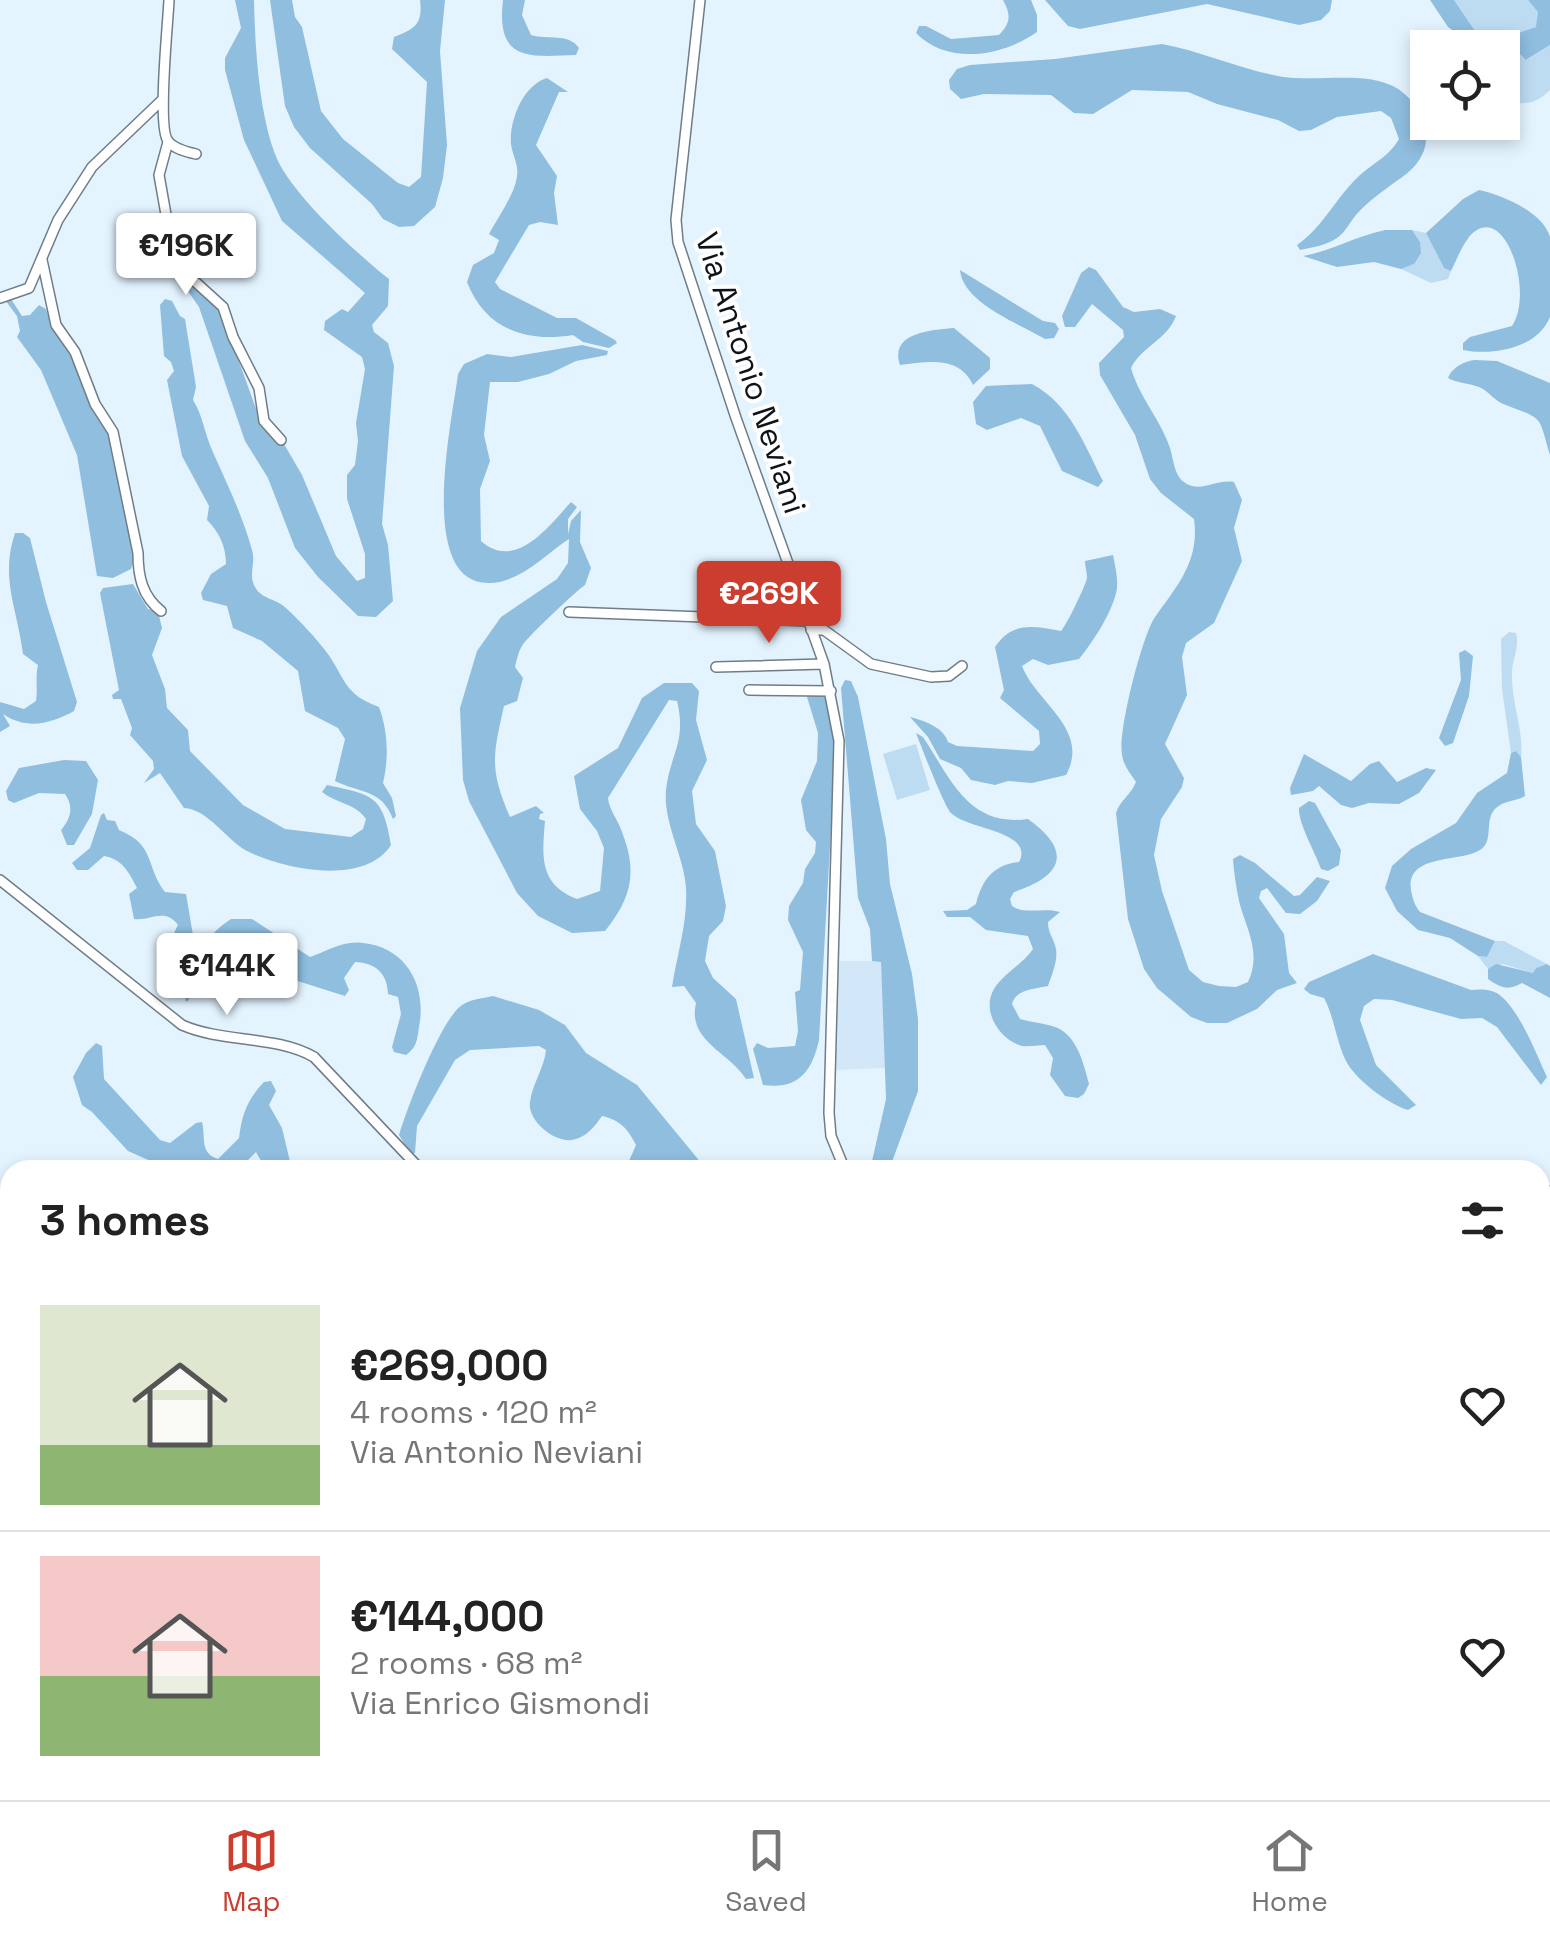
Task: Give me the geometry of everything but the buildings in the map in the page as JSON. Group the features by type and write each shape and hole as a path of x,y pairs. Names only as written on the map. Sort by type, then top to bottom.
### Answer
{"street":[{"path":"169,0 166,76 161,101 168,142 159,174 172,254 179,267 223,306 233,337 259,388 264,421 280,440"},
{"name":"Via Antonio Neviani","path":"700,0 676,214 678,242 831,691 839,747 829,1113 831,1136 841,1160"},
{"path":"0,298 30,288 58,220 92,168 161,101"},
{"path":"168,142 196,154"},
{"path":"42,260 56,325 75,352 94,404 113,432 146,598 161,610"},
{"path":"569,612 810,626 824,630 871,664 931,676 948,676 962,666"},
{"path":"716,667 824,664"},
{"path":"750,690 831,691"},
{"path":"0,880 179,1024 215,1036 298,1050 315,1058 412,1160"}],"shaded area":[{"path":"235,0 254,0 262,104 278,161 312,208 389,279 388,306 372,325 374,332 388,343 394,366 382,524 393,601 376,617 358,616 295,548 268,478 245,441 199,307 183,284 188,278 218,304 258,414 277,432 302,475 336,556 357,581 365,578 365,554 347,499 347,475 355,465 356,423 365,369 362,357 324,330 325,321 342,309 348,312 365,293 282,221 244,140 225,70 225,58 241,28"},
{"path":"270,0 292,0 321,111 343,139 398,183 409,187 421,177 427,82 392,49 394,37 416,24 420,0 445,0 440,51 447,145 443,178 435,207 414,226 399,227 383,219 372,204 310,148 294,127 285,106"},
{"path":"503,0 525,0 522,15 531,35 570,40 579,48 576,55 530,55 510,45 502,20"},
{"path":"1003,0 1031,0 1037,15 1037,32 1008,47 976,54 944,50 916,33 919,26 926,26 951,39 999,35 1008,18"},
{"path":"1045,0 1332,0 1330,11 1321,20 1299,25 1207,4 1080,29 1068,26"},
{"path":"1430,0 1454,0 1474,30 1448,27"},
{"path":"1454,0 1528,0 1538,11 1537,27 1520,32 1474,30"},
{"path":"1528,0 1550,0 1550,45 1526,60 1520,54 1520,32 1536,27 1538,12"},
{"path":"1520,39 1527,60 1550,45 1550,90 1528,103 1520,103"},
{"path":"1162,44 1273,75 1383,82 1410,101 1410,140 1426,140 1425,146 1410,171 1376,196 1340,236 1300,250 1297,245 1349,186 1399,139 1391,118 1381,111 1337,117 1311,130 1299,131 1278,120 1188,92 1132,90 1093,114 1074,113 1051,95 984,94 961,99 950,89 949,80 957,69 970,65 1055,59"},
{"path":"547,78 568,92 559,92 536,145 557,176 554,193 558,225 529,225 495,282 500,289 557,318 576,318 615,340 617,343 609,348 583,342 573,335 539,337 509,329 485,311 467,282 473,265 494,253 499,240 489,234 516,183 511,144 515,115 531,88"},
{"path":"1479,190 1531,212 1550,237 1550,317 1544,328 1525,343 1488,352 1463,350 1463,343 1470,337 1512,326 1520,292 1512,254 1494,229 1482,228 1469,237 1451,271 1444,268 1426,233 1463,199"},
{"path":"1385,230 1412,230 1420,242 1421,253 1414,264 1401,269 1374,262 1337,267 1303,256 1324,251"},
{"path":"1412,230 1426,233 1444,268 1451,271 1448,279 1431,283 1401,269 1414,264 1420,242"},
{"path":"1089,267 1096,270 1123,307 1134,312 1160,309 1176,316 1167,331 1131,368 1166,438 1179,477 1198,487 1234,482 1242,500 1234,528 1242,561 1214,623 1186,643 1182,657 1187,695 1165,744 1184,778 1161,819 1154,855 1189,970 1203,982 1219,986 1236,987 1248,982 1253,951 1239,901 1233,859 1240,855 1255,863 1294,896 1300,895 1317,877 1330,881 1317,901 1300,914 1286,913 1267,888 1261,891 1259,898 1284,934 1289,973 1297,983 1277,990 1257,1009 1227,1023 1207,1023 1191,1017 1157,988 1144,969 1128,919 1116,813 1136,782 1123,758 1124,726 1144,643 1155,617 1185,572 1195,534 1194,519 1150,479 1135,435 1100,375 1099,363 1124,337 1123,330 1092,304 1075,327 1065,327 1062,316 1081,273"},
{"path":"960,270 1043,321 1055,323 1059,329 1054,338 1045,339 981,302 963,282"},
{"path":"11,299 22,316 30,315 39,305 46,309 111,435 112,456 135,558 131,569 113,578 97,576 77,455 41,370 17,337 17,316 5,300"},
{"path":"165,299 172,301 185,319 196,387 193,400 248,537 253,582 261,594 282,605 308,630 352,691 379,707 387,745 383,783 392,798 396,816 393,819 376,797 335,781 345,739 338,728 305,711 298,671 262,641 233,628 227,606 203,600 201,593 211,574 226,564 226,557 221,540 207,520 209,506 182,456 167,380 174,371 164,356 160,305"},
{"path":"954,328 990,358 990,369 973,385 967,375 951,365 900,365 898,354 906,339"},
{"path":"582,345 608,351 607,355 576,361 549,374 518,382 490,382 484,435 490,461 480,489 481,541 494,549 519,548 543,533 571,502 577,507 568,519 568,534 571,521 581,510 580,542 591,568 585,585 519,651 515,667 523,678 517,701 504,706 497,737 496,774 510,817 536,806 544,813 539,819 545,821 544,858 556,886 577,899 600,891 604,848 580,809 574,776 618,748 642,698 664,683 692,683 699,691 696,720 707,760 692,791 696,824 715,851 726,906 723,921 709,936 705,961 713,978 736,999 754,1078 746,1079 703,1037 695,1016 696,1003 684,986 672,987 686,900 666,802 679,738 677,701 669,700 608,798 626,842 631,870 622,906 605,931 572,933 538,916 517,893 469,801 463,780 460,708 477,651 501,617 557,579 568,563 569,539 522,573 500,582 466,576 452,557 445,528 444,495 458,374 464,364 487,354 511,357"},
{"path":"1475,360 1497,361 1550,383 1550,455 1538,420 1502,404 1479,387 1448,378 1459,365"},
{"path":"1032,384 1056,402 1075,426 1103,481 1098,487 1062,471 1040,426 1021,418 987,430 976,424 973,402 986,386"},
{"path":"15,533 30,538 77,702 74,711 38,723 21,722 3,714 10,726 0,732 0,702 24,709 37,696 38,665 23,654 9,579"},
{"path":"1113,555 1115,597 1079,659 1048,665 1033,659 1022,666 1067,730 1072,759 1066,775 1032,783 1008,781 995,785 971,780 961,768 940,759 928,737 910,717 933,725 957,746 1033,751 1040,744 1039,731 1000,698 1004,690 995,647 1009,633 1024,627 1061,631 1086,582 1085,561"},
{"path":"133,584 148,609 158,612 162,628 152,655 165,689 167,708 188,730 190,751 243,805 285,829 351,837 363,829 366,819 322,792 327,785 365,795 379,807 388,828 391,845 379,858 344,870 281,864 247,851 209,819 184,808 160,773 144,783 154,769 153,761 130,735 132,728 121,699 113,699 112,695 119,690 100,593 103,588"},
{"path":"1509,632 1516,633 1517,638 1512,684 1521,757 1516,751 1511,753 1502,689 1501,639"},
{"path":"1465,650 1473,656 1469,696 1453,743 1445,746 1439,738 1461,680 1459,653"},
{"path":"845,680 851,681 858,697 918,1019 918,1091 893,1160 872,1160 886,1099 881,962 872,961 870,929 858,898 841,688"},
{"path":"809,692 827,692 836,741 819,1040 802,1076 786,1084 763,1085 753,1049 757,1043 768,1048 795,1046 798,1031 795,992 800,990 803,952 788,920 789,906 815,853 816,842 806,830 801,800 817,761 818,733 807,697"},
{"path":"916,733 976,808 1007,819 1028,819 1052,842 1056,862 1052,870 1031,886 1014,892 1010,899 1017,909 1060,912 1048,922 1055,945 1054,968 1048,986 1022,993 1012,1004 1020,1019 1052,1026 1073,1042 1089,1084 1078,1098 1065,1096 1050,1075 1053,1058 1045,1045 1014,1043 1000,1031 991,1015 994,989 1033,949 1028,936 986,930 970,917 947,917 943,911 967,910 976,904 990,875 1002,866 1019,862 1018,844 951,813"},
{"path":"916,744 930,790 897,800 883,754"},
{"path":"1516,751 1521,757 1525,796 1496,808 1480,850 1425,865 1412,878 1412,897 1420,912 1495,941 1487,957 1478,956 1450,938 1418,930 1397,911 1385,888 1392,866 1411,849 1456,823 1477,793 1507,773 1511,753"},
{"path":"1304,754 1351,781 1379,761 1397,782 1426,768 1436,770 1419,793 1399,804 1369,803 1352,808 1341,805 1319,786 1291,795 1290,788"},
{"path":"64,760 86,761 98,780 92,814 74,845 67,845 61,830 70,812 65,794 39,793 14,803 8,800 6,791 19,768"},
{"path":"1309,801 1315,803 1341,850 1339,865 1328,871 1321,869 1301,821 1299,808"},
{"path":"104,813 107,820 115,821 119,830 145,849 165,892 186,894 194,941 177,981 170,953 178,925 163,916 134,919 129,894 137,888 116,860 104,856 88,870 77,870 72,863 90,848"},
{"path":"231,919 252,919 310,957 356,942 390,951 409,969 419,993 420,1021 413,1048 406,1055 394,1052 401,1014 398,997 388,994 379,970 362,963 355,962 344,978 349,990 345,996 269,972 242,951 208,972 187,1002 205,946"},
{"path":"1495,941 1504,941 1547,964 1533,973 1503,964 1488,969 1478,956 1487,957"},
{"path":"1373,954 1471,990 1499,994 1522,1023 1547,1077 1541,1085 1497,1027 1482,1018 1461,1019 1392,1000 1374,999 1364,1006 1360,1020 1376,1065 1416,1105 1408,1110 1382,1096 1349,1067 1324,998 1304,989 1309,982"},
{"path":"837,961 881,961 885,1068 834,1070"},
{"path":"1496,964 1533,973 1547,964 1550,998 1522,983 1509,988 1488,979 1488,969"},
{"path":"493,996 539,1010 565,1025 586,1053 637,1085 699,1160 629,1160 636,1145 630,1134 614,1120 602,1116 577,1139 558,1138 544,1129 530,1109 546,1050 539,1046 470,1050 455,1060 417,1126 415,1153 410,1153 399,1135 417,1086 444,1027 462,1005"},
{"path":"96,1043 102,1046 104,1079 160,1140 170,1143 202,1122 206,1149 218,1159 239,1138 253,1095 264,1082 271,1081 276,1091 269,1105 282,1128 290,1160 262,1160 256,1152 248,1160 148,1160 128,1151 82,1105 73,1077"}]}
